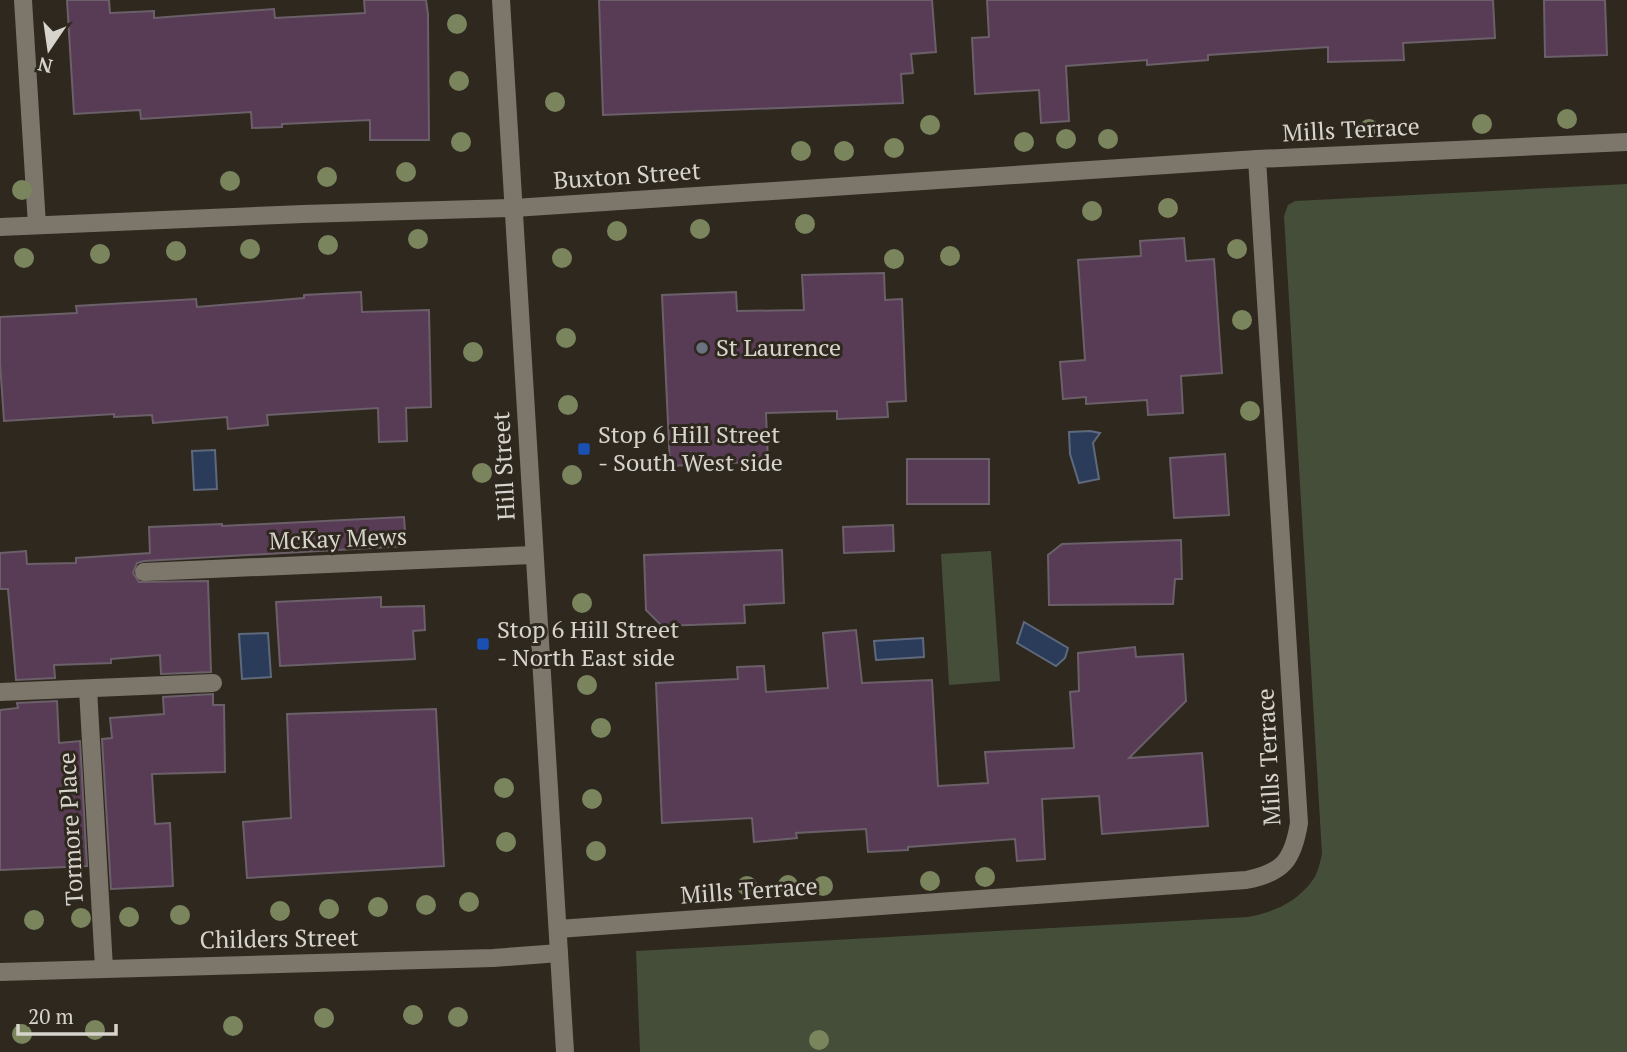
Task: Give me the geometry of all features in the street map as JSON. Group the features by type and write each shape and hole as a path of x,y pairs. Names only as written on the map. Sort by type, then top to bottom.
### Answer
{"street":[{"path":"23,0 37,225"},
{"name":"Hill Street","path":"502,0 533,555 558,929"},
{"name":"Mills Terrace","path":"558,929 1246,880 1267,876 1285,864 1296,844 1299,823 1257,159 1627,142"},
{"name":"Buxton Street","path":"0,227 514,208 1257,159"},
{"name":"McKay Mews","path":"144,572 533,555"},
{"path":"0,692 213,683"},
{"name":"Tormore Place","path":"88,688 104,968"},
{"path":"558,929 565,1052"},
{"name":"Childers Street","path":"0,972 493,958 559,953"}],"green space":[{"path":"1627,184 1627,1052 640,1052 636,951 1248,917 1275,909 1306,889 1314,878 1322,854 1284,216 1288,205 1295,201"},
{"path":"991,551 1000,681 949,685 941,554"}],"water":[{"path":"1069,432 1100,433 1093,443 1099,479 1079,483 1070,454"},
{"path":"215,450 217,489 194,490 192,451"},
{"path":"1024,622 1068,648 1065,658 1056,666 1017,643"},
{"path":"268,633 271,677 242,679 239,634"},
{"path":"923,638 924,657 876,660 874,641"}],"building":[{"path":"67,0 109,0 110,13 154,11 154,18 274,9 275,18 365,13 364,0 426,0 429,140 370,140 370,120 252,128 251,112 141,119 140,110 74,114"},
{"path":"599,0 932,0 936,52 911,54 913,73 901,74 903,103 603,115"},
{"path":"987,0 1493,0 1495,38 1403,43 1404,60 1328,62 1328,47 1208,55 1208,60 1147,65 1147,60 1066,66 1069,121 1041,123 1039,90 975,94 972,38 989,37"},
{"path":"1544,0 1605,0 1607,55 1545,57"},
{"path":"1184,238 1186,261 1214,259 1222,373 1181,376 1183,413 1148,415 1147,400 1086,404 1086,397 1063,399 1060,362 1085,360 1078,260 1141,256 1140,241"},
{"path":"884,273 885,300 902,299 906,401 887,402 888,417 837,419 837,411 766,413 768,461 670,466 662,295 736,292 737,311 804,310 802,275"},
{"path":"361,292 362,312 429,310 431,407 406,408 407,441 379,442 378,408 267,415 268,425 228,429 227,417 153,423 152,415 114,417 114,414 4,421 0,317 77,313 76,306 196,299 197,307 304,298 304,295"},
{"path":"1225,454 1229,515 1174,518 1170,458"},
{"path":"907,459 989,459 989,504 907,504"},
{"path":"404,517 406,546 137,563 133,573 139,582 208,581 211,672 161,674 160,655 111,659 111,663 54,665 55,678 16,680 8,589 0,589 0,553 26,551 27,564 76,563 76,558 150,553 149,527"},
{"path":"893,525 894,551 844,553 843,527"},
{"path":"1181,540 1182,579 1175,579 1173,604 1049,605 1048,555 1062,544"},
{"path":"782,550 784,603 744,605 745,623 662,626 646,610 644,555"},
{"path":"381,597 381,607 424,606 425,630 413,631 415,659 280,666 276,602"},
{"path":"856,630 862,683 932,680 938,786 988,783 985,752 1074,748 1070,692 1079,691 1078,653 1135,647 1136,657 1183,654 1186,701 1129,758 1202,753 1208,826 1102,834 1099,796 1042,799 1045,859 1017,861 1015,839 868,852 866,829 796,833 797,838 754,842 752,818 662,823 656,683 738,679 737,667 764,666 766,692 828,688 823,633"},
{"path":"213,694 213,705 224,705 225,772 152,774 155,824 170,823 173,886 111,889 102,739 112,738 110,718 164,714 163,697"},
{"path":"57,701 59,743 80,741 87,866 0,870 0,710 18,708 17,703"},
{"path":"436,709 444,866 247,878 243,822 291,818 287,714"}],"place":[{"name":"St Laurence","path":"702,348"},
{"name":"Stop 6 Hill Street - South West side","path":"584,449"},
{"name":"Stop 6 Hill Street - North East side","path":"483,644"}]}
